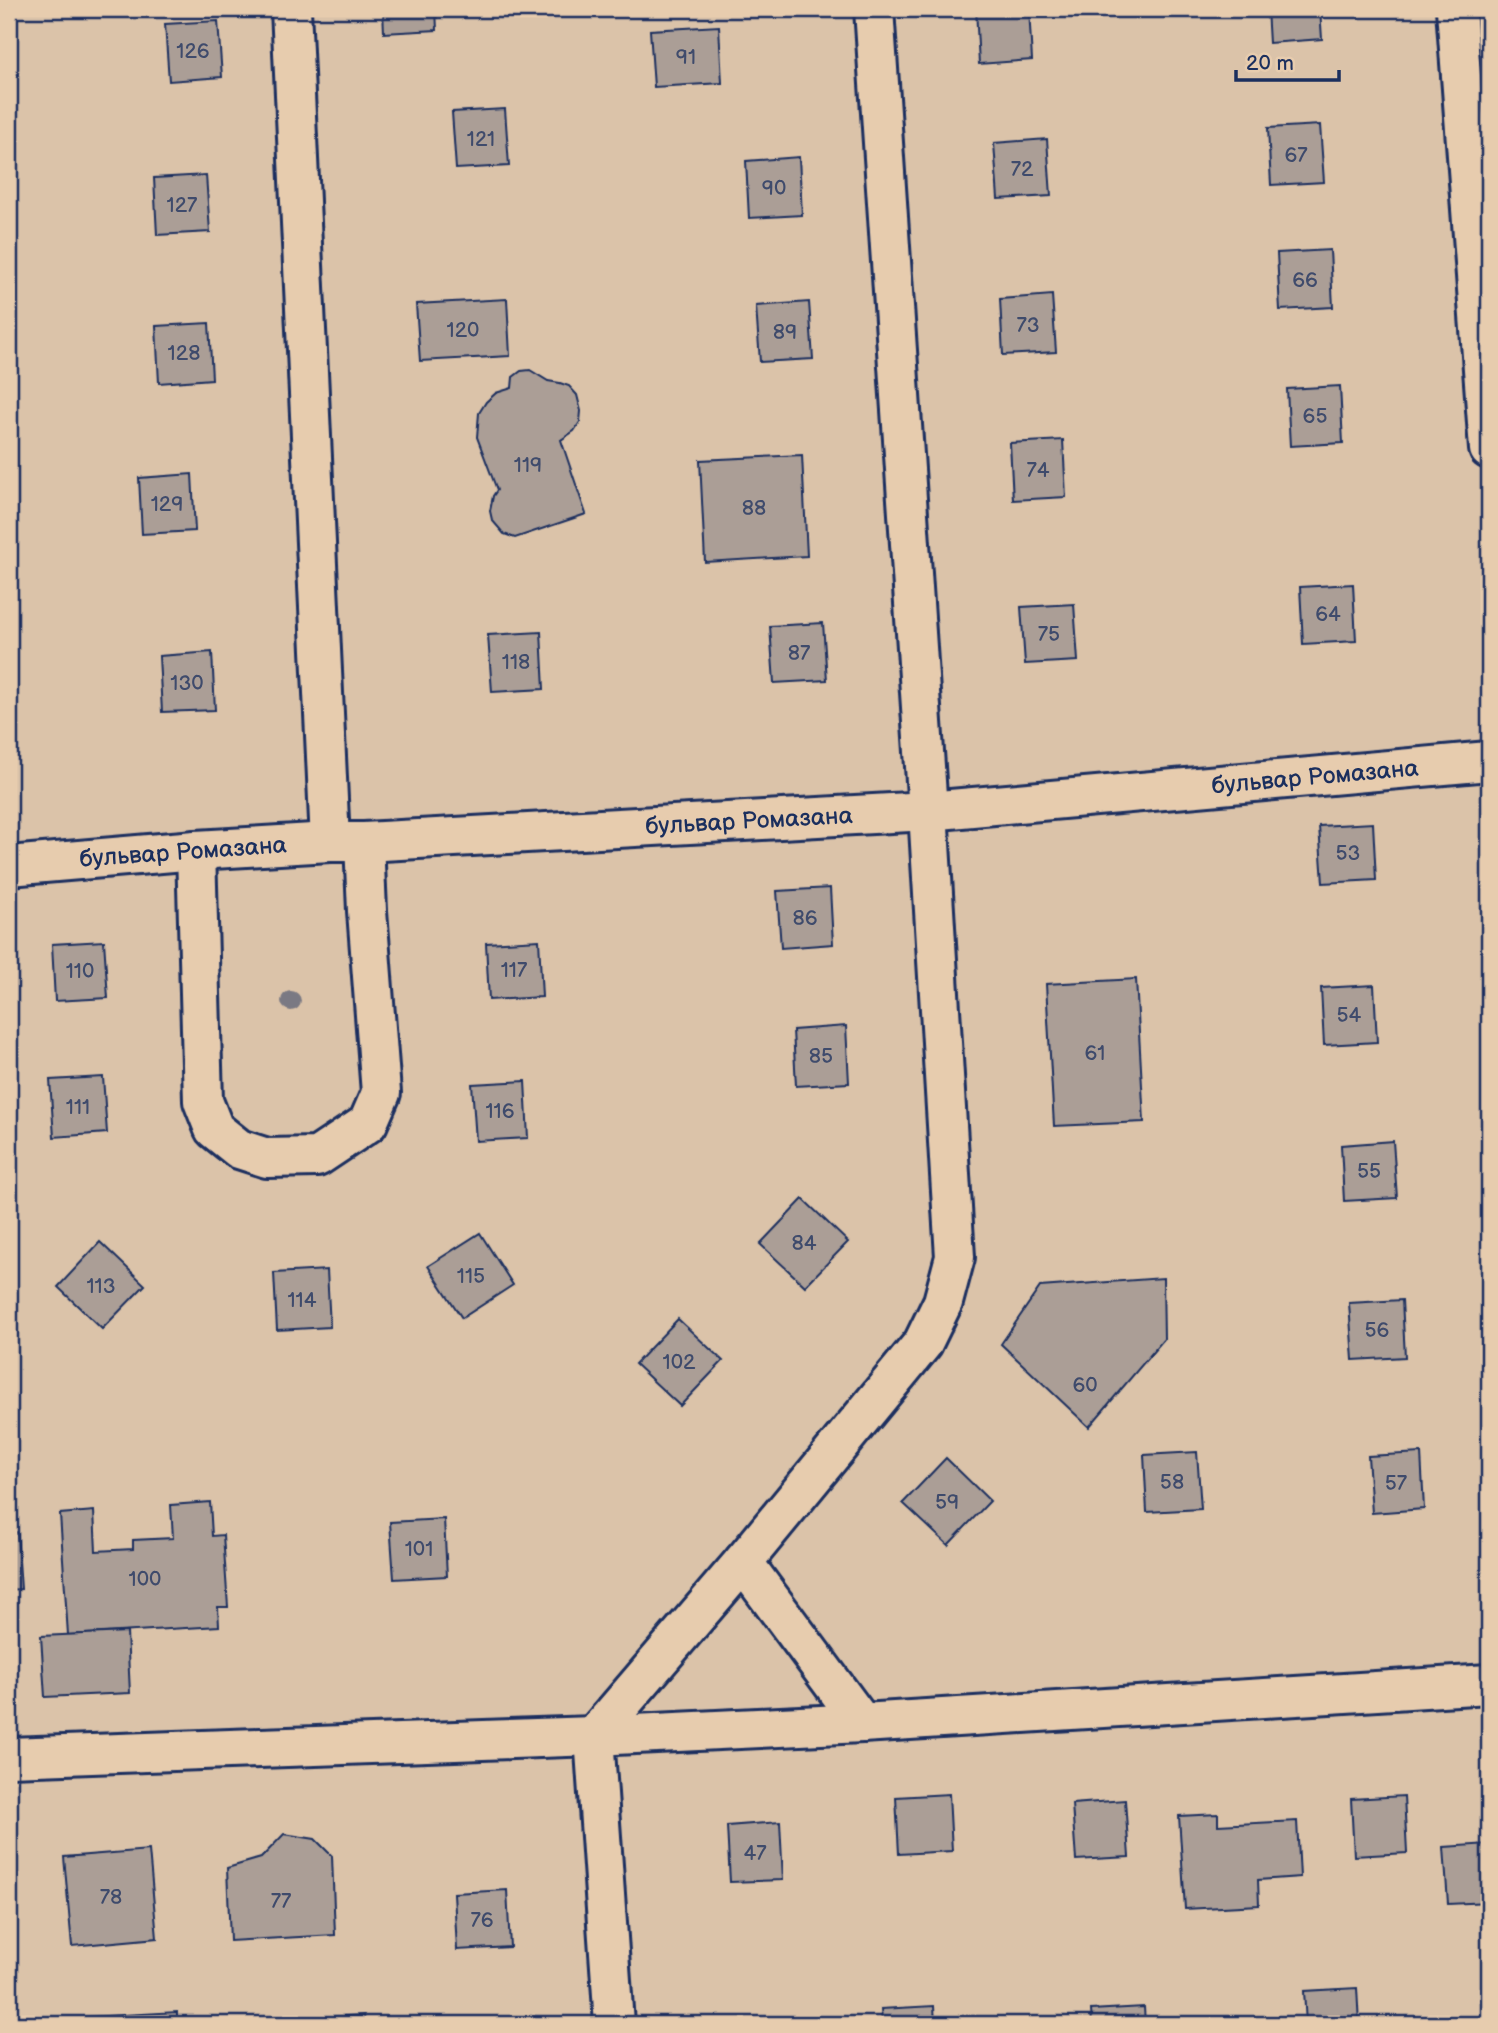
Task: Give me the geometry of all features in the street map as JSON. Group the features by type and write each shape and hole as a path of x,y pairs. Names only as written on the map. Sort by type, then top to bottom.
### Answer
{"street":[{"path":"196,850 203,1101 214,1129 239,1149 267,1158 317,1157 368,1123 381,1093 367,911 347,842 291,9"},
{"path":"614,2024 594,1736 743,1562 923,1343 943,1302 955,1257 874,9"},
{"path":"1456,9 1489,449"},
{"name":"бульвар Ромазана","path":"9,866 196,850 928,811 1489,761"},
{"path":"743,1562 862,1723"},
{"path":"9,1757 594,1736 862,1723 1489,1684"}],"building":[{"path":"383,9 436,9 437,30 384,33"},
{"path":"976,9 1029,9 1032,60 979,64"},
{"path":"1267,9 1320,9 1322,39 1269,43"},
{"path":"218,21 222,77 169,81 165,24"},
{"path":"719,26 722,83 654,87 650,30"},
{"path":"505,109 509,166 456,169 452,112"},
{"path":"1320,125 1324,182 1271,185 1268,128"},
{"path":"1047,139 1051,196 998,199 994,143"},
{"path":"799,157 802,215 749,218 746,161"},
{"path":"206,175 210,232 157,235 154,178"},
{"path":"1330,250 1333,307 1280,310 1277,253"},
{"path":"1052,295 1056,352 1003,355 1000,299"},
{"path":"507,299 510,356 420,361 416,304"},
{"path":"809,302 813,359 760,362 756,306"},
{"path":"209,323 212,379 159,383 156,326"},
{"path":"530,370 548,381 569,386 577,395 581,411 580,422 574,431 561,440 586,514 515,538 504,534 492,520 490,511 497,490 477,437 479,413 496,393 512,388 513,377 521,371"},
{"path":"1340,386 1343,443 1290,446 1287,389"},
{"path":"1063,440 1066,497 1013,500 1010,443"},
{"path":"802,455 807,556 705,562 700,460"},
{"path":"192,474 195,531 142,534 139,478"},
{"path":"1353,584 1356,641 1303,644 1300,587"},
{"path":"1074,604 1078,661 1025,664 1021,607"},
{"path":"823,623 827,680 774,683 770,626"},
{"path":"541,632 544,689 492,692 488,635"},
{"path":"212,652 215,710 162,712 159,656"},
{"path":"1373,823 1376,880 1323,883 1319,826"},
{"path":"830,888 833,944 781,948 777,891"},
{"path":"539,940 542,997 489,1000 486,943"},
{"path":"104,941 108,998 55,1001 52,944"},
{"path":"1136,979 1144,1122 1054,1126 1046,984"},
{"path":"1374,985 1377,1042 1324,1045 1321,988"},
{"path":"846,1026 849,1083 796,1086 793,1030"},
{"path":"103,1077 107,1133 54,1137 50,1080"},
{"path":"525,1081 528,1138 476,1141 472,1084"},
{"path":"1393,1141 1397,1198 1344,1201 1341,1145"},
{"path":"803,1199 848,1242 805,1286 760,1244"},
{"path":"480,1233 513,1285 462,1318 428,1266"},
{"path":"100,1242 145,1285 102,1329 58,1287"},
{"path":"327,1270 330,1327 277,1330 274,1273"},
{"path":"1163,1278 1164,1339 1089,1427 1001,1344 1040,1287"},
{"path":"1402,1300 1405,1357 1353,1360 1349,1303"},
{"path":"678,1319 723,1361 680,1406 635,1364"},
{"path":"1197,1452 1201,1509 1147,1512 1144,1455"},
{"path":"1421,1453 1424,1509 1372,1513 1368,1456"},
{"path":"946,1458 990,1501 948,1545 903,1503"},
{"path":"210,1502 212,1536 223,1535 228,1607 218,1607 219,1626 68,1635 60,1514 94,1511 96,1551 133,1549 133,1540 173,1538 171,1505"},
{"path":"444,1519 447,1576 394,1579 390,1522"},
{"path":"17,1532 21,1589 9,1590 9,1533"},
{"path":"127,1632 130,1693 45,1697 41,1636"},
{"path":"949,1794 952,1851 899,1854 896,1797"},
{"path":"1404,1796 1407,1853 1354,1856 1351,1799"},
{"path":"1125,1800 1129,1857 1076,1860 1072,1804"},
{"path":"1218,1814 1218,1825 1297,1821 1300,1877 1258,1880 1259,1905 1185,1909 1179,1816"},
{"path":"780,1822 783,1880 730,1882 727,1826"},
{"path":"284,1834 315,1839 332,1856 335,1935 230,1941 227,1868 261,1858"},
{"path":"1489,1844 1489,1902 1448,1904 1444,1847"},
{"path":"149,1850 157,1938 72,1946 64,1857"},
{"path":"507,1890 510,1947 457,1950 454,1893"},
{"path":"1357,1988 1359,2024 1306,2024 1304,1991"},
{"path":"934,2006 935,2024 882,2024 881,2009"},
{"path":"1144,2007 1145,2024 1092,2024 1091,2010"},
{"path":"177,2012 177,2024 89,2024 89,2017"},
{"path":"364,2015 365,2024 311,2024 311,2018"}]}
